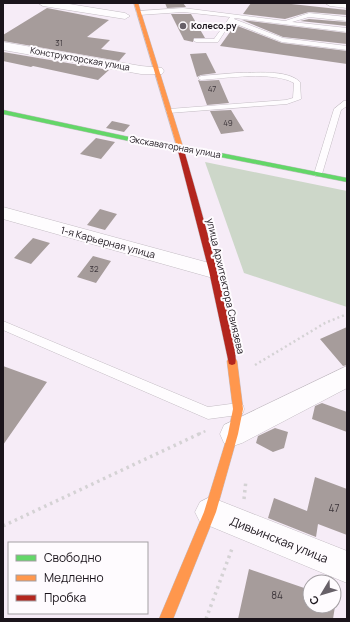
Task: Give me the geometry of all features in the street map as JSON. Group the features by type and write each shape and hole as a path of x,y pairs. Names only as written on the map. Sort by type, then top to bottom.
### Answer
{"main road":[{"name":"улица Архитектора Свиязева","path":"136,3 180,147 213,271 230,343 238,409 233,434 210,512 166,619"},
{"name":"Экскаваторная улица","path":"3,112 157,144 180,147 347,180"}],"street":[{"path":"43,3 125,16"},
{"path":"330,3 347,5"},
{"name":"Конструкторская улица","path":"3,46 141,70 157,71"},
{"name":"1-я Карьерная улица","path":"3,213 213,271"},
{"path":"233,434 347,376"},
{"name":"Дивьинская улица","path":"210,512 347,567"}],"lane":[{"path":"196,3 201,12"},
{"path":"139,13 183,10 232,18 286,22 347,30"},
{"path":"286,22 309,15 347,19"},
{"path":"196,40 216,41 232,18"},
{"path":"232,18 282,40 347,48"},
{"path":"169,111 287,102 297,99 297,82 290,77 264,74 201,78"},
{"path":"318,174 338,110 347,103"},
{"path":"3,325 208,413 238,409"}],"path":[{"path":"254,366 325,323 347,314"},
{"path":"3,526 208,430"}],"green space":[{"path":"205,162 347,191 347,307 244,273"}],"building":[{"path":"165,3 183,3 186,7 167,8"},
{"path":"251,3 282,3 347,10 347,15 309,12 285,19 243,14"},
{"path":"47,8 109,20 87,37 110,40 101,49 126,53 119,61 3,41 3,35"},
{"path":"171,14 191,14 205,38 194,38 193,42 184,40"},
{"path":"309,19 347,22 347,26 300,21"},
{"path":"242,20 347,33 347,44 283,37"},
{"path":"235,25 282,43 347,51 347,64 220,46"},
{"path":"3,52 109,70 98,80 3,61"},
{"path":"206,53 216,73 197,77 190,54"},
{"path":"198,80 219,80 229,103 207,105"},
{"path":"231,110 244,131 221,134 210,111"},
{"path":"112,121 130,125 124,132 106,128"},
{"path":"96,138 115,142 101,159 80,154"},
{"path":"100,209 117,214 105,230 87,225"},
{"path":"33,238 50,243 31,264 14,258"},
{"path":"93,256 111,261 96,283 77,277"},
{"path":"347,327 347,365 343,366 320,339"},
{"path":"3,366 47,382 3,445"},
{"path":"322,403 347,412 347,432 312,419 315,406"},
{"path":"275,428 288,432 284,448 273,452 256,443 258,436"},
{"path":"315,477 347,489 347,535 318,524 316,537 268,518 274,498 307,511"},
{"path":"249,569 302,587 302,614 334,614 333,619 238,619"}],"traffic: fast":[{"path":"3,112 157,145 180,147 347,180"}],"traffic: slow":[{"path":"136,3 180,147"},
{"path":"166,619 210,512 233,434 238,409 232,361"}],"traffic: jam":[{"path":"180,147 213,271 230,343 232,361"}],"place":[{"name":"Колесо.ру","path":"183,26"}]}
